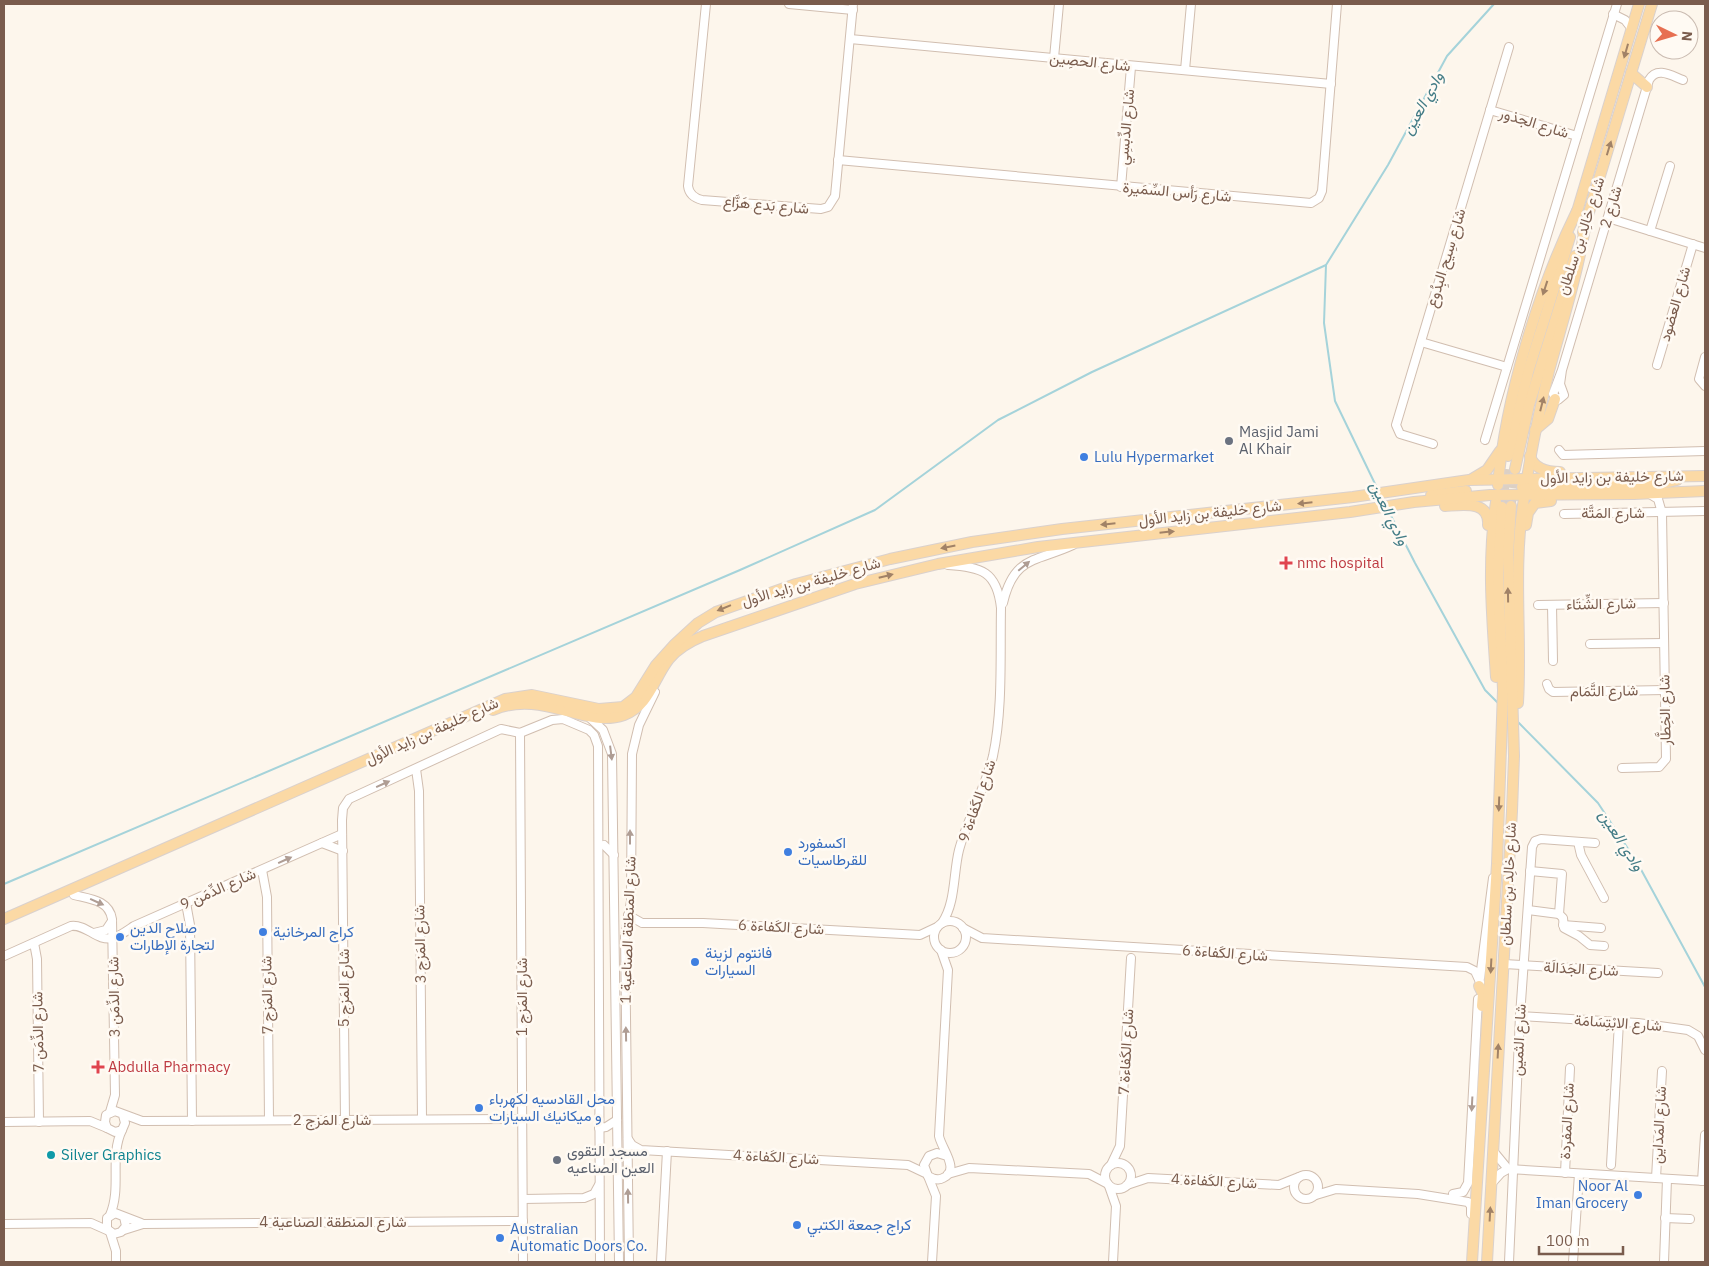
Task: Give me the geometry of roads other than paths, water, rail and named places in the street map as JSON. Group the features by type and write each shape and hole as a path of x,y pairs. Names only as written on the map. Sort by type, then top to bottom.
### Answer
{"main road":[{"name":"شارع خالِد بن سلطان","path":"1638,8 1518,408 1510,469 1652,4"},
{"path":"1631,73 1647,88"},
{"path":"1490,584 1492,524 1512,398 1557,253 1577,211"},
{"path":"1518,593 1520,533 1530,456 1535,430 1574,285 1585,228"},
{"path":"1535,430 1548,419 1555,399"},
{"path":"1469,480 1482,474 1492,465 1504,443"},
{"path":"1530,456 1539,468 1549,472 1632,471 1660,476"},
{"name":"شارع خليفة بن زايد الأول","path":"4,919 511,696 532,695 599,709 623,707 636,698 667,652 703,619 742,601 813,580 918,553 1026,534 1353,498 1469,480 1498,488 1660,476 1705,476"},
{"path":"1526,486 1660,484 1692,476"},
{"name":"شارع خليفة بن زايد الأول","path":"1498,488 1526,486 1634,494 1705,491"},
{"path":"1417,502 1445,492 1498,488"},
{"path":"1506,643 1518,593 1526,519 1536,503 1541,501 1604,500 1634,494"},
{"path":"1417,502 1437,506 1472,504 1487,512 1489,518 1487,563 1490,584 1506,643"},
{"name":"شارع خليفة بن زايد الأول","path":"4,926 502,707 533,703 586,714 613,717 634,710 646,699 666,664 682,647 703,636 830,591 938,564 990,554 1079,542 1350,512 1417,502"},
{"name":"شارع خالِد بن سلطان","path":"1472,1262 1486,1065 1497,864 1506,643 1508,555 1506,507"},
{"path":"813,580 804,586 771,597 769,603 774,606 816,592 830,591"},
{"name":"شارع خالِد بن سلطان","path":"1487,1262 1514,756 1506,643"},
{"path":"1479,984 1483,994 1480,1036 1486,1065"}],"street":[{"name":"شارع بَدع هَزَّاع","path":"706,4 688,182 688,189 692,196 702,200 824,208 831,204 835,196 853,7"},
{"path":"788,4 853,7"},
{"path":"1054,58 1059,4"},
{"path":"1185,70 1191,4"},
{"name":"شارع رَأس السِّمَيرة","path":"838,160 1121,187 1314,202 1322,192 1337,4"},
{"path":"1485,440 1577,136 1616,15 1617,4"},
{"path":"1616,15 1638,8"},
{"path":"1616,15 1632,29"},
{"name":"شارع الحصِين","path":"850,39 1131,67 1185,70 1331,84"},
{"name":"شارع سِيح البِدُوع","path":"1433,444 1402,435 1396,427 1509,47"},
{"name":"شارع الدِّبسِي","path":"1121,187 1131,67"},
{"name":"شارع 2","path":"1555,399 1553,394 1562,370 1650,77 1656,72 1683,80"},
{"name":"شارع الجذور","path":"1490,110 1577,136"},
{"path":"1650,230 1670,166"},
{"path":"1608,218 1705,248"},
{"name":"شارع العضود","path":"1657,365 1693,244"},
{"path":"1421,342 1507,367"},
{"path":"1705,357 1699,380 1705,386"},
{"path":"1559,450 1563,455 1705,451"},
{"path":"1662,511 1666,496 1673,492"},
{"path":"1648,493 1656,497 1662,511"},
{"name":"شارع الخِطَّار","path":"1622,768 1659,767 1665,762 1662,511"},
{"name":"شارع المَتَّة","path":"1564,514 1705,511"},
{"name":"شارع الكَفاءة 9","path":"940,925 952,904 954,875 960,847 986,781 996,743 1002,608 1007,587 1023,566 1040,556 1079,542"},
{"name":"شارع الكَفاءة 9","path":"938,564 971,567 984,572 998,588 1002,608"},
{"name":"شارع الشِّتَاء","path":"1538,605 1664,603"},
{"path":"1552,605 1553,661"},
{"path":"1590,644 1664,643"},
{"name":"شارع المنطقة الصناعية 1","path":"629,1262 625,936 631,901 632,754 639,725 662,678 666,664"},
{"name":"شارع التَّمَام","path":"1547,684 1548,689 1553,692 1665,690"},
{"name":"شارع المنطقة الصناعية 1","path":"586,714 603,730 611,747 614,838 619,1262"},
{"path":"416,769 497,730 509,729 520,733 559,719 589,730 594,735 598,746 601,846 602,1127 599,1185 600,1262"},
{"name":"شارع المَزج 1","path":"520,733 523,1262"},
{"name":"شارع المَزج 5","path":"345,1120 343,808 349,799 416,769"},
{"name":"شارع المَزج 3","path":"416,769 419,792 422,1119"},
{"name":"شارع الدِّمَن 9","path":"4,956 71,926 82,926 96,935 113,938 186,903 342,834"},
{"path":"601,846 614,838"},
{"name":"شارع الثمين","path":"1509,1262 1511,1170 1532,847 1535,841 1544,839 1595,843"},
{"path":"1578,842 1581,855 1604,898"},
{"path":"322,844 343,851"},
{"path":"601,846 614,855"},
{"path":"1453,1194 1463,1192 1468,1183 1479,984 1490,888 1497,864"},
{"name":"شارع المَزج 7","path":"262,870 266,897 268,1120"},
{"path":"1530,871 1562,874 1559,914 1566,931 1579,936 1590,945 1604,946"},
{"path":"74,895 102,903 110,910 112,919 106,930 96,935 113,950"},
{"path":"186,903 190,925 192,1121"},
{"name":"شارع الكَفاءة 9","path":"952,904 962,927"},
{"path":"1528,910 1559,914"},
{"name":"شارع الكَفاءة 6","path":"628,916 642,923 703,923 920,934 940,925"},
{"name":"شارع الدِّمَن 3","path":"109,1113 115,1094 112,919"},
{"path":"932,1262 936,1196 924,1164 939,1136 948,970 934,937 940,925 952,921 962,927 966,937 962,948 948,970"},
{"path":"625,936 632,927 642,923"},
{"path":"1563,925 1601,928"},
{"name":"شارع الكَفاءة 6","path":"962,927 982,938 1467,967"},
{"path":"920,934 939,948 951,953 962,948"},
{"name":"شارع الكَفاءة 6","path":"962,948 982,938"},
{"name":"شارع الدِّمَن 7","path":"34,943 37,959 39,1122"},
{"path":"1467,967 1477,964 1482,956"},
{"name":"شارع الكَفاءة 7","path":"1111,1166 1120,1146 1131,958"},
{"name":"شارع الجَدَالَة","path":"1504,964 1658,973"},
{"path":"1467,967 1475,971 1479,984"},
{"path":"615,999 626,1002"},
{"name":"شارع الابْتِسَامَة","path":"1520,1016 1619,1022 1691,1030 1700,1038 1705,1050"},
{"path":"1611,1165 1619,1022"},
{"name":"شارع المفردة","path":"1565,1173 1570,1068"},
{"name":"شارع المَداين","path":"1656,1178 1662,1072"},
{"name":"شارع الدِّمَن 3","path":"115,1094 123,1114"},
{"path":"4,1122 90,1121 118,1111 123,1114 126,1120 115,1148 116,1197 127,1223 116,1251"},
{"path":"109,1113 105,1118 107,1129 115,1148"},
{"name":"شارع المَزج 2","path":"123,1114 142,1121 522,1119"},
{"path":"602,1127 617,1120"},
{"path":"90,1121 115,1132 122,1129"},
{"name":"شارع المَزج 2","path":"122,1129 142,1121"},
{"path":"1435,1196 1440,1193 1467,1193 1472,1187 1474,1147 1482,1123"},
{"path":"602,1127 617,1134"},
{"path":"1491,1184 1498,1175 1511,1170 1704,1181 1705,1134"},
{"path":"936,1196 951,1168 939,1136"},
{"name":"شارع الكَفاءة 4","path":"628,1139 634,1147 644,1150 908,1165 928,1175"},
{"name":"شارع الكَفاءة 7","path":"1120,1146 1127,1168"},
{"path":"628,1164 635,1154 644,1150"},
{"path":"1493,1151 1499,1161 1511,1170"},
{"path":"661,1262 666,1152"},
{"path":"930,1155 937,1153 969,1168 1089,1174 1121,1164 1127,1168 1131,1177 1116,1206"},
{"name":"شارع الكَفاءة 4","path":"908,1165 930,1155"},
{"path":"1111,1166 1105,1175 1116,1206 1113,1262"},
{"path":"928,1175 935,1179 969,1168"},
{"name":"شارع الكَفاءة 4","path":"1127,1168 1148,1178 1279,1185 1298,1195"},
{"path":"1089,1174 1119,1189 1126,1186"},
{"path":"1336,1188 1306,1199 1298,1195 1294,1184 1299,1177 1307,1174 1336,1188 1463,1200 1470,1204 1472,1209 1468,1262"},
{"path":"1573,1262 1579,1174"},
{"name":"شارع الكَفاءة 4","path":"1279,1185 1299,1177"},
{"name":"شارع الكَفاءة 4","path":"1126,1186 1148,1178"},
{"path":"1664,1262 1667,1179"},
{"path":"1316,1180 1319,1187 1316,1195"},
{"path":"523,1199 584,1198 594,1194 599,1185"},
{"path":"116,1197 106,1223 116,1251 116,1262"},
{"path":"584,1198 600,1205"},
{"path":"4,1224 91,1223 118,1213 124,1216"},
{"name":"شارع المنطقة الصناعية 4","path":"124,1216 143,1224"},
{"path":"1665,1218 1690,1219"},
{"name":"شارع المنطقة الصناعية 4","path":"124,1230 143,1224 523,1221"},
{"path":"91,1223 116,1234 124,1230"}],"waterway":[{"name":"وادي العين","path":"1378,490 1335,401 1324,323 1326,265 1388,165 1447,56 1494,4"},
{"path":"4,884 740,570 875,510 998,420 1092,372 1326,265"},
{"name":"وادي العين","path":"1388,510 1485,690 1498,703"},
{"name":"وادي العين","path":"1518,722 1598,803 1638,864 1705,987"}],"tunnel":[{"path":"1502,507 1506,469"},
{"path":"1511,503 1515,469"}],"place":[{"name":"Masjid Jami Al Khair","path":"1229,441"},
{"name":"Lulu Hypermarket","path":"1084,457"},
{"name":"nmc hospital","path":"1286,563"},
{"name":"اكسفورد للقرطاسيات","path":"788,852"},
{"name":"كراج المرخانية","path":"263,932"},
{"name":"صلاح الدين لتجارة الإطارات","path":"120,937"},
{"name":"فانتوم لزينة السيارات","path":"695,962"},
{"name":"Abdulla Pharmacy","path":"98,1067"},
{"name":"محل القادسيه لكهرباء و ميكانيك السيارات","path":"479,1108"},
{"name":"Silver Graphics","path":"51,1155"},
{"name":"مسجد التقوى العين الصناعيه","path":"557,1160"},
{"name":"Noor Al Iman Grocery","path":"1638,1195"},
{"name":"كراج جمعة الكتبي","path":"797,1225"},
{"name":"Australian Automatic Doors Co.","path":"500,1238"}]}
